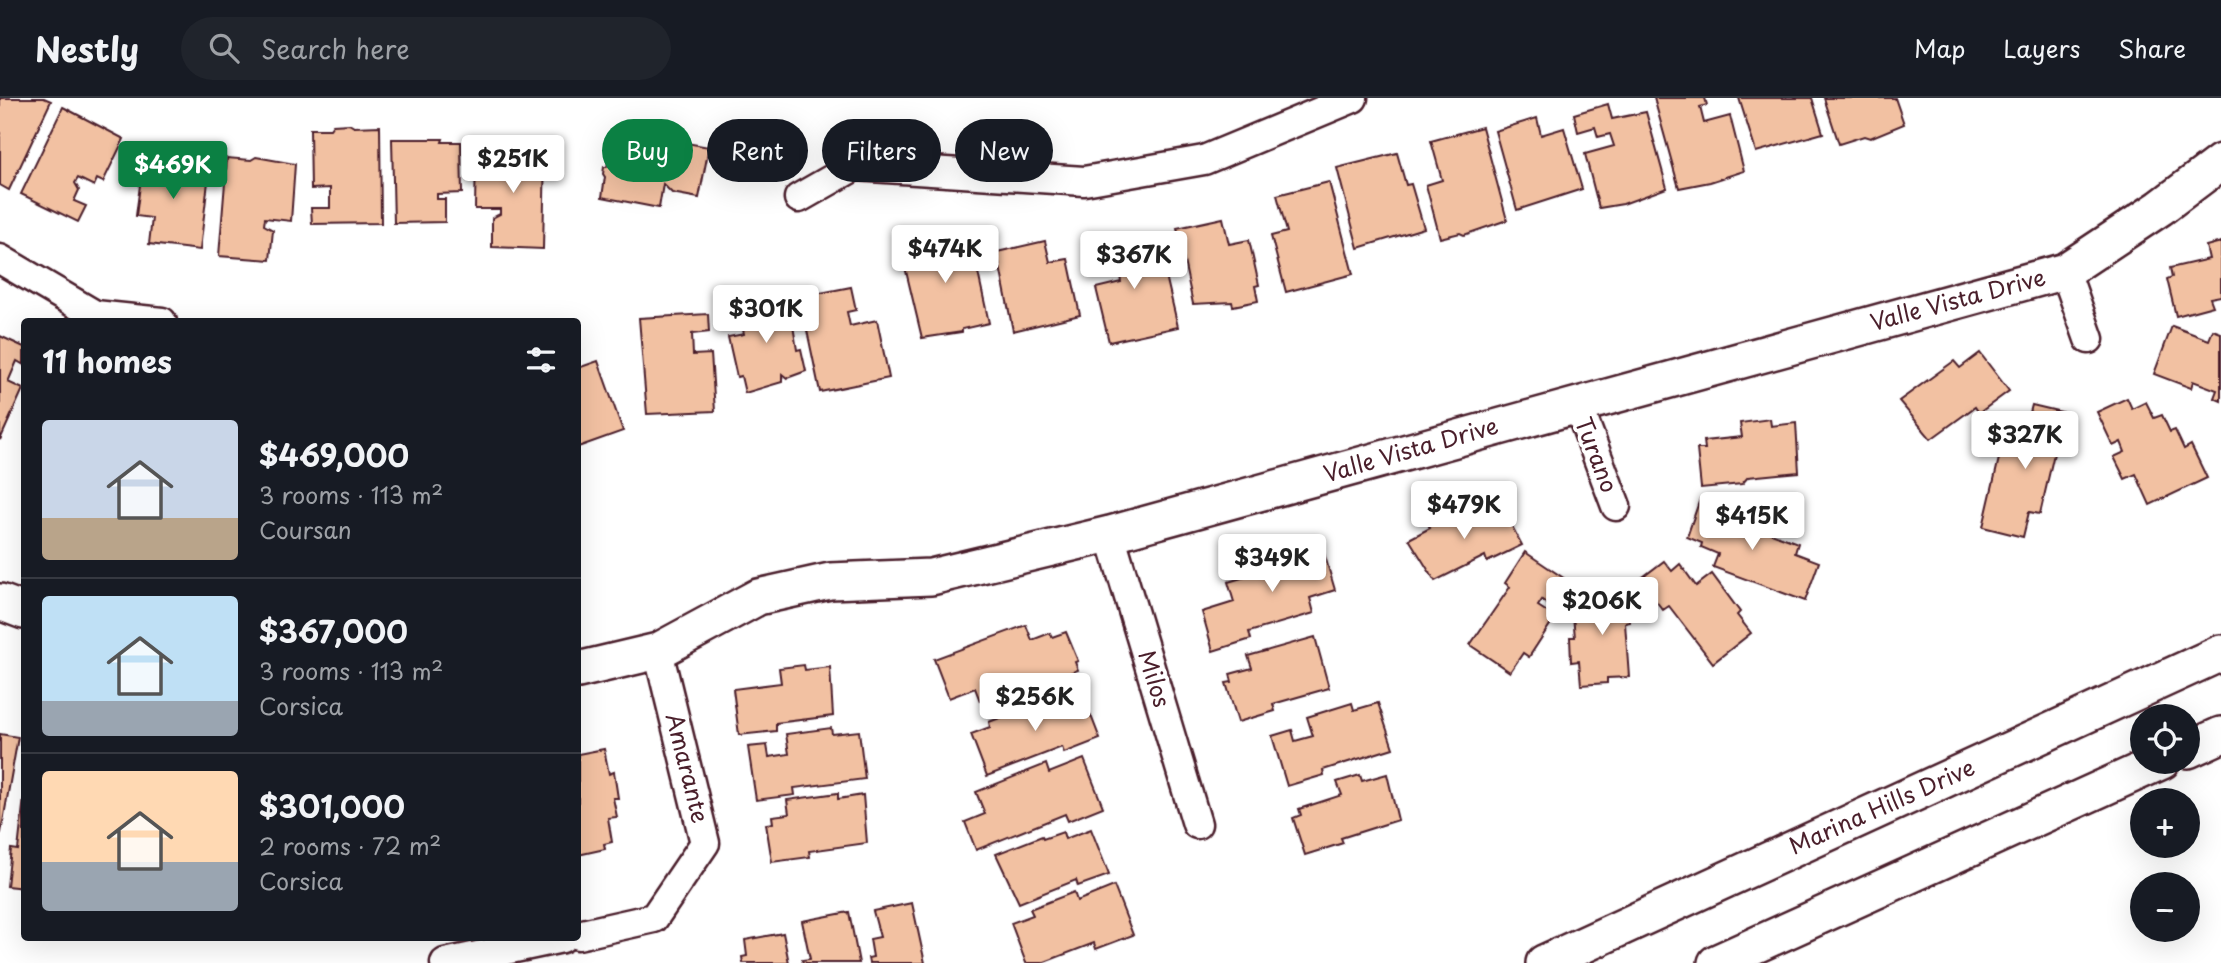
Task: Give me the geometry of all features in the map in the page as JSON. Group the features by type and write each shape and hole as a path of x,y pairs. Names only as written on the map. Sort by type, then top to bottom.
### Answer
{"street":[{"path":"799,198 855,166 1084,181 1204,160 1353,98"},
{"name":"Valle Vista Drive","path":"581,669 658,651 758,597 830,581 931,577 1110,534 1577,403 2065,271 2160,208 2221,162"},
{"path":"0,259 95,315 124,318"},
{"path":"2065,271 2089,339"},
{"name":"Turano","path":"1577,403 1616,506"},
{"name":"Milos","path":"1110,534 1197,824"},
{"path":"0,602 21,610"},
{"name":"Amarante","path":"581,934 653,919 705,843 658,651"},
{"name":"Marina Hills Drive","path":"1544,963 2221,653"},
{"path":"2200,745 2221,735"},
{"path":"1716,963 2133,774"},
{"path":"445,963 548,941"}],"building":[{"path":"0,98 44,98 51,101 9,190 0,185"},
{"path":"1654,98 1705,98 1707,105 1700,107 1704,123 1730,116 1744,171 1679,188"},
{"path":"1739,98 1812,98 1823,133 1756,152"},
{"path":"1824,98 1895,98 1904,124 1870,138 1864,136 1839,144"},
{"path":"1608,104 1612,119 1646,112 1667,188 1623,204 1599,208 1585,154 1614,146 1610,134 1598,137 1595,127 1578,132 1574,114"},
{"path":"63,107 124,139 103,182 97,179 94,186 78,178 75,183 79,190 74,201 86,206 78,222 21,194"},
{"path":"1537,118 1541,135 1564,128 1582,189 1517,210 1495,131"},
{"path":"349,124 354,127 380,126 381,223 312,224 311,208 330,208 330,188 311,189 310,129 330,129 333,125"},
{"path":"1482,127 1507,220 1464,235 1460,233 1440,238 1426,185 1442,180 1431,141"},
{"path":"392,139 443,139 442,142 461,142 462,193 437,194 437,199 445,199 445,222 394,223"},
{"path":"693,144 707,147 699,198 672,193 663,184 659,208 602,197 604,182 693,182"},
{"path":"515,146 520,151 545,151 543,249 492,247 492,218 500,214 500,209 475,209 476,151 495,151 499,147"},
{"path":"1397,153 1406,185 1411,184 1424,228 1358,248 1337,168"},
{"path":"144,154 191,160 190,169 203,168 209,173 200,250 149,244 152,218 136,216"},
{"path":"256,157 295,164 291,221 265,218 264,225 273,230 270,260 219,256 227,158 251,160"},
{"path":"1329,182 1353,274 1286,292 1271,236 1287,232 1277,195"},
{"path":"1223,218 1229,244 1249,240 1259,285 1255,286 1258,301 1233,306 1232,302 1193,304 1177,228"},
{"path":"969,231 989,323 962,329 962,332 922,338 900,246"},
{"path":"1136,237 1140,254 1160,250 1178,327 1109,342 1096,288 1121,282 1120,276 1112,272 1110,262 1091,266 1087,247"},
{"path":"1045,241 1050,262 1068,259 1080,315 1013,331 997,252"},
{"path":"2221,242 2221,296 2210,298 2213,306 2176,316 2167,279 2172,277 2170,268 2209,259 2206,246"},
{"path":"851,287 856,310 847,312 850,326 877,320 889,378 820,392 800,297"},
{"path":"788,295 797,350 801,349 806,371 787,378 782,374 782,382 745,393 741,376 737,377 728,337 744,334 738,306"},
{"path":"708,314 709,332 692,334 693,355 711,354 715,411 647,414 639,318"},
{"path":"2172,326 2209,340 2213,330 2221,333 2221,401 2214,398 2217,390 2193,381 2191,388 2154,374"},
{"path":"0,336 21,346 21,363 17,361 8,382 21,388 21,393 0,440"},
{"path":"1980,353 2009,391 1979,413 1975,407 1931,439 1899,401 1954,361 1960,368"},
{"path":"598,361 623,431 581,446 581,367"},
{"path":"2127,398 2132,409 2146,402 2154,418 2162,415 2170,432 2175,430 2184,449 2191,445 2207,478 2150,505 2136,474 2125,479 2114,457 2125,452 2121,442 2113,446 2097,412"},
{"path":"2032,405 2070,414 2062,450 2055,449 2040,514 2029,512 2023,537 1983,527 2003,441 2017,444 2023,419 2028,420"},
{"path":"1770,419 1771,426 1796,423 1799,472 1748,477 1742,484 1701,488 1697,449 1705,449 1704,441 1742,437 1740,423"},
{"path":"1700,499 1738,513 1736,520 1798,543 1795,553 1819,562 1805,601 1713,567 1718,554 1687,537"},
{"path":"1470,508 1474,516 1491,508 1495,515 1504,511 1522,545 1487,562 1485,556 1435,581 1409,539 1430,528 1428,524 1450,512 1453,516"},
{"path":"1319,536 1335,590 1310,598 1314,613 1249,632 1251,639 1213,651 1202,612 1234,602 1228,582 1272,569 1266,551"},
{"path":"1525,552 1568,581 1551,607 1542,600 1538,606 1555,617 1529,657 1523,653 1510,672 1470,645 1510,587 1505,583"},
{"path":"1664,561 1672,571 1680,564 1696,586 1712,574 1740,612 1737,615 1751,633 1713,663 1669,606 1663,610 1639,580"},
{"path":"1628,590 1630,622 1625,623 1629,677 1607,678 1607,683 1581,685 1579,661 1571,662 1570,637 1575,637 1573,616 1584,615 1582,593"},
{"path":"1026,625 1032,640 1050,633 1052,637 1066,632 1078,661 1075,662 1078,670 1043,683 1041,677 980,701 975,688 949,698 934,659"},
{"path":"1315,637 1329,688 1273,704 1275,711 1238,722 1226,683 1232,682 1230,674 1252,668 1248,656"},
{"path":"804,665 805,670 830,667 833,716 776,723 776,731 739,735 733,689 781,683 779,668"},
{"path":"1083,695 1100,739 1064,753 1062,747 987,776 971,734 990,727 989,722 1016,712 1014,707 1034,699 1035,704 1044,700 1048,708"},
{"path":"1352,703 1354,710 1378,703 1393,748 1323,770 1324,775 1287,786 1272,736 1292,730 1295,741 1313,736 1307,717"},
{"path":"831,728 832,734 859,731 865,779 794,788 795,795 756,800 748,747 767,745 769,757 789,754 786,734"},
{"path":"0,734 18,737 1,833 0,833"},
{"path":"604,749 609,774 614,772 618,798 613,798 617,817 608,818 612,842 604,844 605,849 581,854 581,753"},
{"path":"1084,759 1103,807 1068,821 1065,814 976,850 965,822 985,814 976,792 1046,764 1049,773"},
{"path":"1387,774 1398,820 1341,838 1343,843 1305,855 1293,818 1301,815 1299,809 1342,795 1337,782 1360,775 1362,781"},
{"path":"838,793 838,799 863,795 867,843 809,851 810,857 772,862 766,824 773,823 772,816 789,814 787,800"},
{"path":"21,824 21,888 7,886 11,849 18,850"},
{"path":"1091,829 1109,875 1078,886 1076,880 1019,903 996,854 1042,836 1043,839 1063,832 1065,839"},
{"path":"1114,886 1133,935 1096,949 1094,943 1042,963 1026,963 1011,923 1033,915 1030,909 1074,892 1077,901"},
{"path":"912,903 925,963 869,963 868,958 873,957 870,939 880,937 873,911"},
{"path":"849,912 859,963 803,963 802,960 810,959 802,921"},
{"path":"783,933 789,963 743,963 742,957 747,956 745,940"}]}
